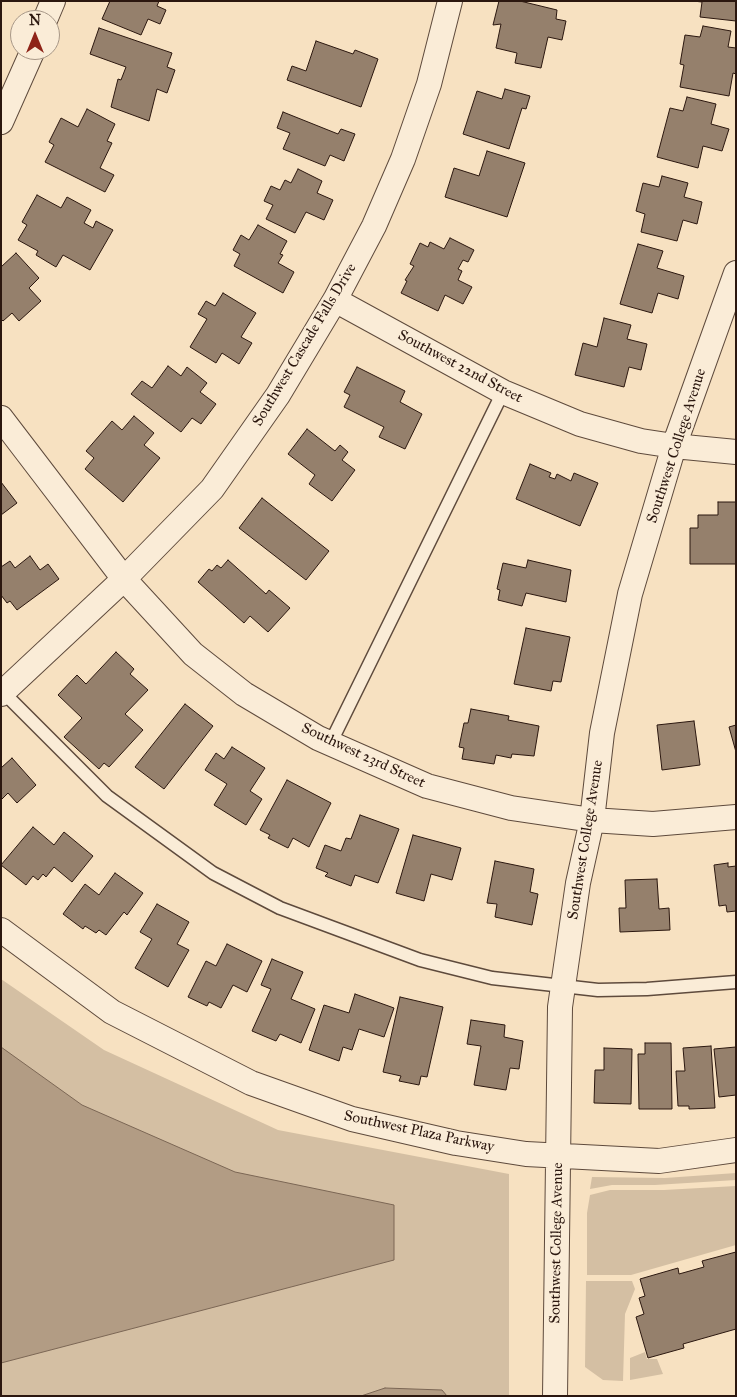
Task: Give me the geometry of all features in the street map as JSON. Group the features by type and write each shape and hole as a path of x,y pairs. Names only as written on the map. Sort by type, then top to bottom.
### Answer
{"street":[{"name":"Southwest Cascade Falls Drive","path":"2,692 124,579 212,488 278,396 335,300 374,226 403,159 429,84 450,1"},
{"path":"1,122 29,60"},
{"name":"Southwest College Avenue","path":"555,1396 560,1007 578,883 592,820 602,734 630,594 674,446 736,273"},
{"name":"Southwest 22nd Street","path":"335,300 503,392 580,424 641,440 674,446 736,452"},
{"name":"Southwest 23rd Street","path":"1,418 124,579 193,654 244,694 330,744 427,786 511,808 592,820 653,824 736,817"},
{"name":"Southwest Plaza Parkway","path":"1,930 112,1012 251,1083 352,1120 456,1144 526,1154 659,1161 736,1150"}],"lane":[{"path":"330,744 503,392"},
{"path":"2,692 107,796 213,873 280,908 420,960 492,978 598,990 647,989 736,982"}],"shaded area":[{"path":"1,979 104,1050 278,1130 509,1174 509,1396 1,1396"},
{"path":"1,1047 82,1105 235,1172 394,1205 394,1260 1,1363"},
{"path":"736,1173 736,1180 655,1185 612,1185 590,1189 592,1177 665,1178"},
{"path":"736,1186 736,1245 631,1275 587,1275 587,1213 590,1195 610,1190 664,1190"},
{"path":"586,1281 632,1281 635,1289 625,1314 623,1381 603,1380 585,1367"},
{"path":"645,1352 647,1359 657,1359 663,1374 630,1380 630,1358"},
{"path":"385,1388 442,1390 447,1396 361,1396"}],"building":[{"path":"110,1 159,1 157,6 166,10 160,24 148,19 141,35 102,19"},
{"path":"499,1 520,1 557,10 556,19 566,21 562,40 548,37 541,68 515,63 517,53 496,48 501,24 493,25"},
{"path":"693,1 736,1 736,21 700,17 702,2"},
{"path":"703,26 731,31 728,47 736,48 736,74 733,73 729,96 680,87 684,65 680,64 685,35 700,37"},
{"path":"99,28 172,53 167,67 175,70 167,93 157,89 149,121 111,107 118,79 121,80 126,67 90,54"},
{"path":"316,41 353,54 355,50 378,59 361,107 287,80 292,66 306,71"},
{"path":"505,89 530,96 526,109 522,108 509,149 463,134 477,91 502,99"},
{"path":"687,97 716,104 711,124 729,129 722,151 703,146 698,168 657,157 670,108 683,111"},
{"path":"87,109 115,124 107,141 112,143 100,168 114,175 105,192 45,162 54,145 49,142 61,118 78,127"},
{"path":"283,112 338,134 341,129 355,134 344,161 330,155 325,166 283,149 290,133 277,128"},
{"path":"487,151 525,163 507,217 445,197 454,168 479,176"},
{"path":"298,169 322,181 317,193 333,200 324,220 306,212 295,233 266,219 273,205 264,201 271,186 280,190 285,180 291,183"},
{"path":"662,176 688,183 684,197 702,202 697,224 683,220 677,241 641,232 645,214 636,211 643,183 659,187"},
{"path":"37,195 61,208 67,197 91,210 84,223 93,228 96,221 113,230 90,270 63,255 56,267 36,255 38,251 18,240 27,225 22,222"},
{"path":"258,225 287,241 280,254 283,255 278,263 294,272 283,293 234,266 240,254 233,250 241,235 249,240"},
{"path":"450,238 474,250 468,262 463,260 458,269 462,271 458,280 472,287 463,304 445,295 438,311 401,293 407,281 405,280 414,266 410,264 420,243 428,247 430,242 444,249"},
{"path":"638,244 663,251 657,268 684,276 678,299 658,293 652,313 620,304"},
{"path":"16,253 39,278 29,288 41,301 19,321 12,313 3,321 1,319 1,267"},
{"path":"223,293 256,313 241,337 252,343 239,364 222,353 216,363 190,347 207,319 198,314 206,301 215,306"},
{"path":"604,318 631,325 627,339 647,344 641,370 629,367 624,387 575,375 583,343 597,347"},
{"path":"168,366 181,376 187,367 207,383 200,392 216,404 201,424 192,418 181,432 131,394 142,381 152,388"},
{"path":"357,367 405,391 400,402 422,414 405,449 379,437 384,427 344,407 350,395 344,392"},
{"path":"134,416 154,433 144,445 160,458 123,502 85,469 94,458 86,451 112,421 122,430"},
{"path":"307,429 335,451 340,445 348,452 342,460 355,470 332,501 309,484 315,475 288,454"},
{"path":"530,464 551,473 549,477 555,479 557,474 571,481 574,473 598,483 580,526 516,499"},
{"path":"1,482 17,503 1,515"},
{"path":"262,498 329,551 306,580 239,528"},
{"path":"718,502 736,502 736,564 690,564 690,528 698,528 698,515 718,515"},
{"path":"30,556 40,570 48,564 59,579 17,610 10,601 7,603 1,595 1,567 10,561 15,568"},
{"path":"228,560 266,594 269,590 290,608 268,632 250,616 244,623 198,582 209,569 212,571 217,565 221,568"},
{"path":"528,560 571,570 566,602 526,593 522,606 498,600 500,590 497,589 503,563 526,568"},
{"path":"526,628 570,637 561,682 553,681 551,691 514,684"},
{"path":"116,652 134,669 130,674 148,690 125,714 143,730 109,767 104,763 99,769 64,737 82,718 58,695 77,675 86,684"},
{"path":"185,704 213,726 164,789 135,767"},
{"path":"471,709 509,716 508,720 539,726 534,756 512,754 511,758 496,755 494,764 462,759 464,748 459,747 464,723 468,723"},
{"path":"694,721 700,765 662,770 657,725"},
{"path":"736,725 736,752 729,727"},
{"path":"232,747 265,768 250,791 262,799 246,825 214,805 227,784 205,770 216,753 224,759"},
{"path":"12,758 36,785 17,803 8,793 1,800 1,768"},
{"path":"287,780 331,803 309,847 293,838 288,848 268,838 270,835 260,830"},
{"path":"360,815 399,829 378,883 355,875 351,886 325,876 328,873 316,868 325,845 341,851 346,838 351,839"},
{"path":"33,827 54,845 64,832 93,856 72,882 54,867 46,877 43,874 38,880 33,876 26,885 1,865"},
{"path":"413,835 461,848 452,880 431,874 424,901 396,893"},
{"path":"495,861 534,869 530,892 538,894 532,925 495,917 497,904 487,903"},
{"path":"728,863 728,867 736,866 736,911 727,912 726,905 719,906 714,865"},
{"path":"115,873 143,893 127,915 124,912 106,935 99,930 96,933 85,926 83,929 63,914 85,884 99,895"},
{"path":"657,879 659,909 669,908 670,930 620,932 619,908 626,908 625,880"},
{"path":"157,904 189,922 177,944 189,950 168,987 135,968 152,939 140,932"},
{"path":"227,944 262,961 247,992 233,985 221,1008 209,1002 207,1006 188,997 206,961 216,966"},
{"path":"272,959 303,972 291,999 315,1009 301,1043 280,1034 276,1041 252,1031 271,989 261,985"},
{"path":"355,994 394,1008 384,1037 359,1029 352,1050 343,1047 339,1061 309,1050 324,1005 349,1013"},
{"path":"400,997 443,1007 427,1077 421,1076 419,1085 399,1081 401,1076 383,1072"},
{"path":"471,1020 505,1025 504,1037 523,1041 519,1069 510,1068 506,1090 474,1085 481,1046 467,1044"},
{"path":"645,1043 671,1043 672,1109 639,1109 638,1054 645,1054"},
{"path":"711,1046 715,1108 689,1109 689,1106 678,1106 676,1071 685,1071 683,1048"},
{"path":"736,1047 736,1095 719,1097 714,1049"},
{"path":"604,1048 632,1049 631,1104 594,1103 595,1070 604,1070"},
{"path":"736,1252 736,1329 683,1344 684,1348 648,1358 636,1317 644,1314 639,1298 645,1296 640,1279 678,1268 679,1274 704,1267 702,1261"}]}
